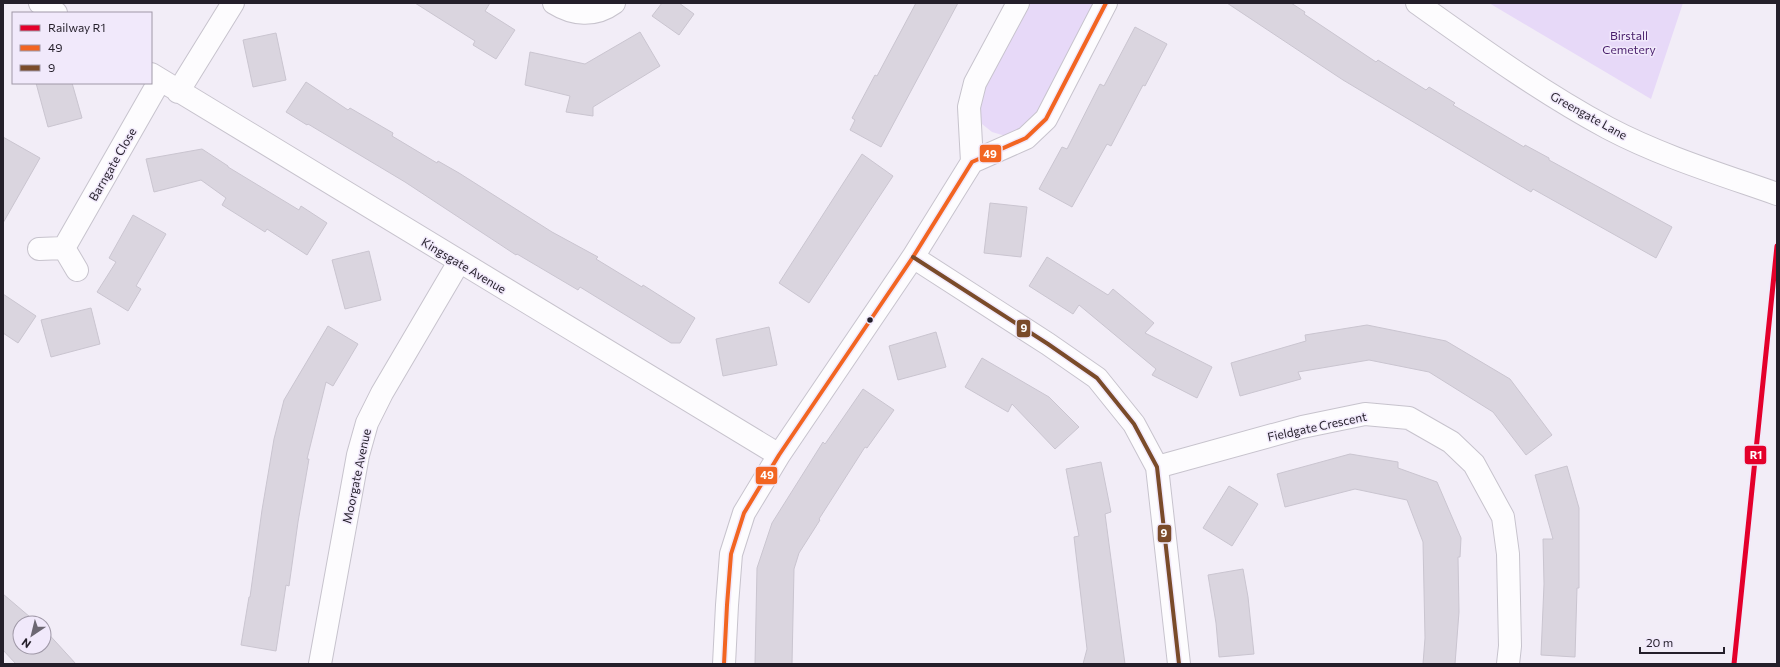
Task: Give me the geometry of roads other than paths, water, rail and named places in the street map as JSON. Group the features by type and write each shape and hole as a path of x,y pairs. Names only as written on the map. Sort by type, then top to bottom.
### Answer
{"street":[{"path":"40,3 54,12"},
{"path":"178,92 233,3"},
{"path":"554,3 573,12 593,13 606,9 614,3"},
{"path":"724,664 731,554 744,513 779,455 913,257 972,162 970,107 975,83 1018,3"},
{"path":"972,162 1026,138 1046,119 1106,3"},
{"name":"Greengate Lane","path":"1417,3 1521,76 1608,128 1667,156 1777,194"},
{"name":"Kingsgate Avenue","path":"155,77 779,455"},
{"name":"Barngate Close","path":"64,248 151,84"},
{"path":"39,250 64,248 77,270"},
{"path":"913,257 1098,378 1134,424 1157,467 1179,664"},
{"name":"Moorgate Avenue","path":"320,664 358,455 367,423 382,393 459,262"},
{"name":"Fieldgate Crescent","path":"1157,467 1302,427 1365,414 1409,418 1451,442 1474,464 1503,517 1508,554 1510,646 1508,664"}],"rail line":[{"name":"R1","path":"1734,664 1777,246"}],"park label":[{"name":"Birstall Cemetery","path":"1629,42"}]}
